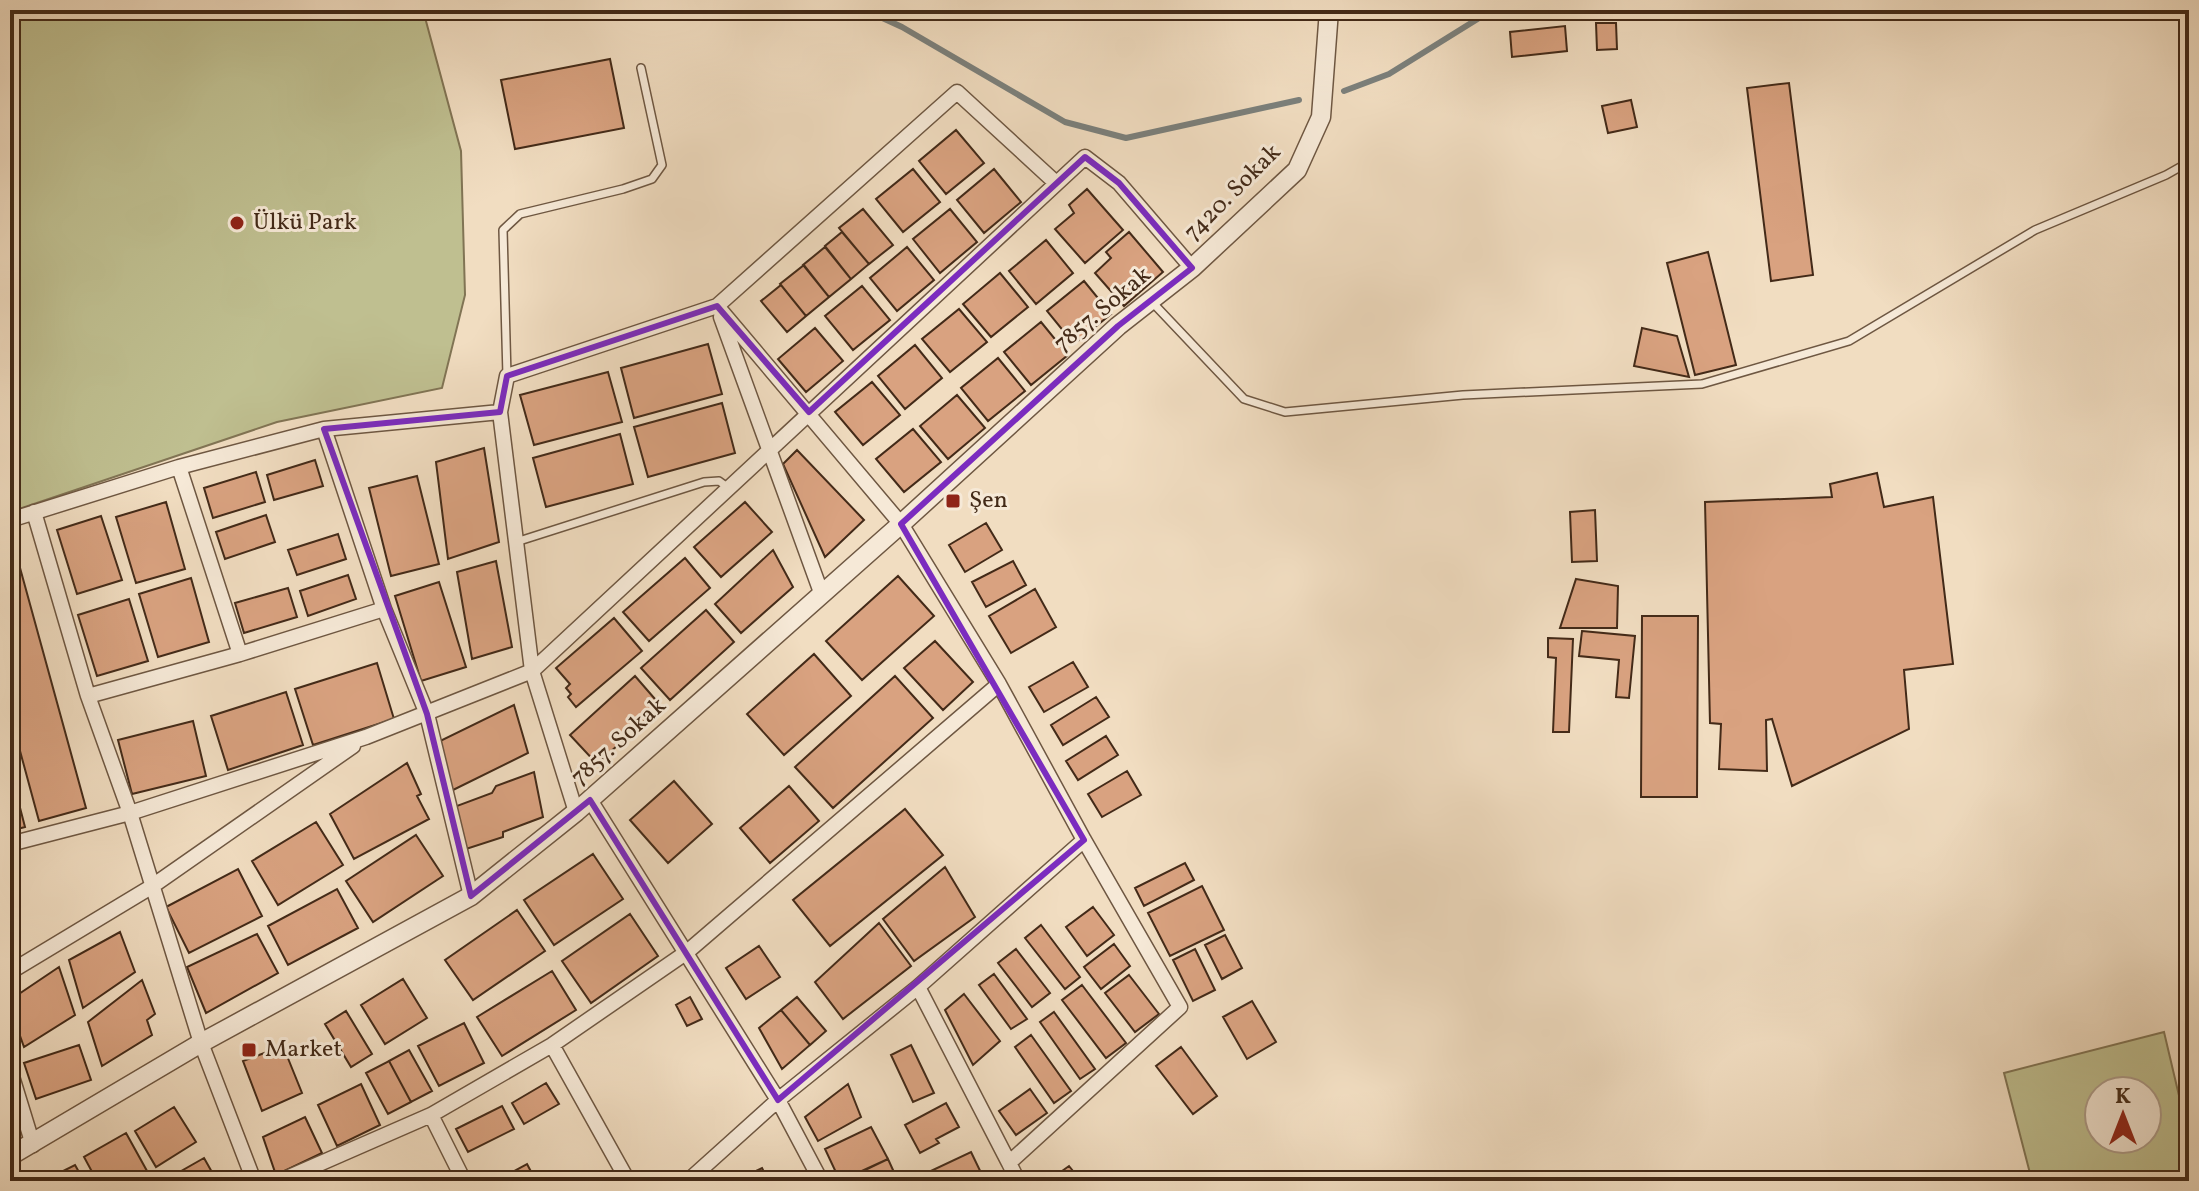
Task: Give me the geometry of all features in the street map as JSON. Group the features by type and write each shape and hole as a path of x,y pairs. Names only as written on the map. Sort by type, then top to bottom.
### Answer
{"street":[{"name":"7420. Sokak","path":"1192,268 1297,170 1321,117 1329,10"},
{"path":"821,1181 778,1100 687,952 583,806 532,671 500,412 507,376 717,306 957,92 1056,183"},
{"path":"10,844 130,813 366,737 532,671 1085,157 1119,183 1192,268"},
{"name":"7857. Sokak","path":"10,1156 201,1043 471,896 583,806 822,595 1118,326 1192,268"},
{"path":"717,306 901,524 999,684 1180,1007 1009,1163"},
{"path":"717,306 822,595"},
{"path":"10,520 179,467 324,429 500,412"},
{"path":"324,429 384,609 427,714 471,896"},
{"path":"179,467 240,654"},
{"path":"34,512 88,696 130,813 201,1043 254,1181"},
{"path":"88,696 240,654 384,609"},
{"path":"280,1181 431,1115 552,1045 687,952 999,684"},
{"path":"10,972 151,887 366,737"},
{"path":"688,1181 778,1100 918,987 1084,840"},
{"path":"918,987 1018,1181"},
{"path":"552,1045 628,1181"},
{"path":"10,1070 33,1145"},
{"path":"431,1115 464,1181"}],"lane":[{"path":"507,376 503,230 520,214 652,179 662,165 641,68"},
{"path":"1151,300 1244,399 1285,412 1463,395 1702,384 1849,341 2035,230 2166,175 2189,162"},
{"path":"516,542 704,482 719,481 730,489"}],"highlighted area":[{"path":"1085,157 1119,183 1192,268 1118,326 901,524 1084,840 778,1100 590,800 471,896 427,714 324,429 500,412 507,376 717,306 809,412"}],"green space":[{"name":"Ülkü Park","path":"66,10 423,10 461,151 465,295 442,388 277,422 10,512 10,16"},
{"path":"2164,1032 2189,1138 2189,1181 2032,1181 2004,1073"}],"building":[{"path":"1596,23 1616,23 1617,49 1597,50"},
{"path":"1565,26 1567,51 1512,57 1510,32"},
{"path":"610,59 624,128 515,149 501,80"},
{"path":"1789,83 1813,275 1771,281 1747,88"},
{"path":"1631,100 1637,127 1608,133 1602,106"},
{"path":"956,130 984,163 946,194 919,161"},
{"path":"913,169 940,202 903,232 876,199"},
{"path":"994,169 1021,202 984,233 957,200"},
{"path":"1087,189 1123,230 1085,263 1055,229 1074,213 1069,205"},
{"path":"863,209 893,245 869,264 839,228"},
{"path":"950,209 977,242 940,273 913,239"},
{"path":"842,232 869,264 851,279 825,246"},
{"path":"1129,232 1163,272 1124,306 1095,273 1111,258 1106,252"},
{"path":"1046,240 1073,273 1036,304 1009,271"},
{"path":"825,247 851,279 829,297 803,265"},
{"path":"907,247 934,280 897,311 870,278"},
{"path":"1708,252 1736,365 1695,375 1667,263"},
{"path":"804,265 829,297 806,316 780,284"},
{"path":"1000,273 1028,307 991,337 963,304"},
{"path":"1084,281 1111,314 1074,344 1047,311"},
{"path":"781,285 806,316 787,332 761,301"},
{"path":"862,286 890,320 853,350 825,316"},
{"path":"959,309 987,342 950,372 922,339"},
{"path":"1041,322 1068,355 1031,385 1004,352"},
{"path":"815,328 843,361 806,392 778,359"},
{"path":"1642,328 1677,336 1689,377 1634,366"},
{"path":"708,344 722,394 634,418 621,368"},
{"path":"915,345 942,378 905,409 878,376"},
{"path":"998,358 1025,391 988,421 961,388"},
{"path":"608,372 622,422 534,445 520,395"},
{"path":"872,382 900,415 863,445 835,412"},
{"path":"957,395 985,428 948,459 920,426"},
{"path":"722,403 735,453 648,477 634,427"},
{"path":"913,429 941,462 904,492 876,459"},
{"path":"620,434 633,484 546,507 533,458"},
{"path":"484,448 499,542 448,559 436,462"},
{"path":"797,450 864,520 825,557 783,464"},
{"path":"315,460 323,486 274,500 267,475"},
{"path":"256,472 265,502 213,518 204,488"},
{"path":"1877,473 1884,507 1933,497 1953,664 1904,670 1909,729 1792,786 1772,719 1766,720 1767,771 1719,769 1721,724 1710,723 1705,502 1832,497 1830,484"},
{"path":"417,476 439,564 391,576 369,488"},
{"path":"166,502 185,569 136,583 116,517"},
{"path":"745,502 772,532 721,577 694,547"},
{"path":"1595,510 1597,561 1572,562 1570,512"},
{"path":"266,515 275,542 225,559 216,532"},
{"path":"101,516 122,580 77,594 57,530"},
{"path":"986,523 1002,550 965,572 949,545"},
{"path":"338,534 346,559 297,575 288,550"},
{"path":"14,546 86,808 39,821 10,714 10,547"},
{"path":"773,550 793,587 741,633 715,604"},
{"path":"685,558 710,588 649,641 623,612"},
{"path":"496,561 512,647 472,659 457,572"},
{"path":"1013,561 1026,585 986,607 972,582"},
{"path":"348,575 356,599 308,616 300,591"},
{"path":"898,576 934,616 862,680 826,641"},
{"path":"191,578 209,642 158,657 139,594"},
{"path":"1576,579 1618,586 1617,628 1560,628"},
{"path":"439,582 466,667 421,681 395,596"},
{"path":"288,588 297,617 244,633 235,603"},
{"path":"1035,589 1056,627 1011,653 989,616"},
{"path":"129,599 148,661 97,676 78,615"},
{"path":"706,610 734,642 670,700 641,668"},
{"path":"1642,616 1698,616 1697,797 1641,797"},
{"path":"614,618 642,651 576,707 568,697 571,694 566,688 570,684 556,668"},
{"path":"1582,631 1635,636 1629,698 1616,697 1619,660 1579,656"},
{"path":"1548,638 1573,639 1569,732 1553,732 1556,658 1548,657"},
{"path":"935,641 973,682 943,710 904,668"},
{"path":"814,654 851,696 784,755 747,714"},
{"path":"1073,662 1088,687 1044,712 1029,687"},
{"path":"377,663 394,719 313,745 295,689"},
{"path":"635,676 661,706 597,764 570,735"},
{"path":"895,676 933,718 833,808 795,767"},
{"path":"286,692 303,745 228,770 211,716"},
{"path":"1096,697 1109,717 1063,745 1051,725"},
{"path":"514,705 528,753 451,791 438,742"},
{"path":"193,721 206,776 132,794 118,740"},
{"path":"1106,736 1118,755 1078,780 1066,761"},
{"path":"407,763 421,794 417,796 429,819 354,859 330,814"},
{"path":"10,769 25,827 10,831"},
{"path":"1127,771 1141,795 1102,817 1088,794"},
{"path":"534,772 543,817 503,832 503,837 466,849 454,807 492,793 496,786"},
{"path":"674,781 712,824 668,863 630,820"},
{"path":"789,786 819,821 770,863 740,828"},
{"path":"905,809 943,855 830,946 793,900"},
{"path":"316,822 343,865 278,905 252,861"},
{"path":"416,835 443,876 373,922 346,881"},
{"path":"593,854 623,899 554,945 524,900"},
{"path":"1185,863 1194,880 1144,906 1135,888"},
{"path":"945,867 975,917 914,961 883,919"},
{"path":"238,869 262,916 189,953 166,907"},
{"path":"1202,886 1224,930 1170,956 1148,913"},
{"path":"337,889 358,928 288,965 268,926"},
{"path":"1093,907 1114,935 1087,956 1066,927"},
{"path":"517,910 545,951 473,1000 445,960"},
{"path":"630,914 658,956 591,1003 562,961"},
{"path":"879,923 911,966 843,1019 815,982"},
{"path":"1041,925 1080,977 1065,989 1025,938"},
{"path":"120,932 135,972 83,1008 69,960"},
{"path":"257,934 278,973 206,1013 187,967"},
{"path":"1225,935 1242,968 1222,979 1205,945"},
{"path":"1114,944 1130,966 1101,989 1084,967"},
{"path":"759,946 780,977 746,999 726,968"},
{"path":"1016,949 1050,993 1032,1007 998,963"},
{"path":"1195,949 1215,990 1193,1001 1173,960"},
{"path":"59,967 75,1015 24,1047 10,1000"},
{"path":"552,971 576,1010 502,1056 477,1017"},
{"path":"994,974 1027,1019 1011,1029 979,985"},
{"path":"1129,975 1159,1014 1135,1032 1105,993"},
{"path":"403,979 427,1018 385,1044 361,1005"},
{"path":"142,980 155,1014 147,1020 152,1035 102,1066 88,1022"},
{"path":"1082,985 1126,1043 1106,1058 1062,1000"},
{"path":"964,994 1000,1041 973,1065 945,1010"},
{"path":"690,997 702,1019 687,1026 676,1005"},
{"path":"797,997 826,1031 810,1045 781,1010"},
{"path":"1252,1001 1276,1042 1247,1059 1223,1017"},
{"path":"781,1010 810,1045 782,1069 759,1028"},
{"path":"346,1011 372,1054 351,1067 325,1024"},
{"path":"1054,1012 1095,1069 1080,1079 1040,1022"},
{"path":"464,1023 484,1063 439,1086 418,1046"},
{"path":"1031,1035 1071,1091 1054,1103 1015,1047"},
{"path":"79,1045 91,1080 36,1099 24,1063"},
{"path":"911,1045 934,1093 913,1102 891,1055"},
{"path":"283,1046 302,1093 262,1111 243,1061"},
{"path":"1181,1047 1217,1096 1193,1114 1156,1066"},
{"path":"409,1050 432,1091 411,1102 389,1061"},
{"path":"389,1061 411,1102 388,1114 366,1073"},
{"path":"546,1083 559,1104 524,1124 512,1103"},
{"path":"361,1084 380,1125 337,1146 318,1105"},
{"path":"848,1084 861,1117 818,1141 805,1117"},
{"path":"1030,1089 1047,1113 1016,1135 999,1111"},
{"path":"946,1103 959,1127 936,1139 939,1143 920,1153 905,1125"},
{"path":"502,1106 514,1129 468,1152 456,1129"},
{"path":"174,1107 196,1142 156,1167 135,1131"},
{"path":"305,1117 322,1153 276,1175 263,1137"},
{"path":"871,1127 888,1159 840,1181 825,1149"},
{"path":"126,1133 147,1171 130,1181 97,1181 84,1157"},
{"path":"971,1152 985,1181 920,1181 918,1177"},
{"path":"204,1158 217,1181 170,1181 169,1178"},
{"path":"888,1159 898,1181 842,1181"},
{"path":"527,1164 536,1181 496,1181"},
{"path":"75,1165 84,1181 57,1181 55,1175"},
{"path":"1069,1166 1081,1181 1048,1181"},
{"path":"762,1168 768,1181 735,1181"}],"waterway":[{"path":"865,10 902,27 1065,122 1126,138 1299,100"},
{"path":"1344,91 1389,74 1492,10"}],"place":[{"name":"Ülkü Park","path":"237,223"},
{"name":"Şen","path":"953,501"},
{"name":"Market","path":"249,1050"}]}
